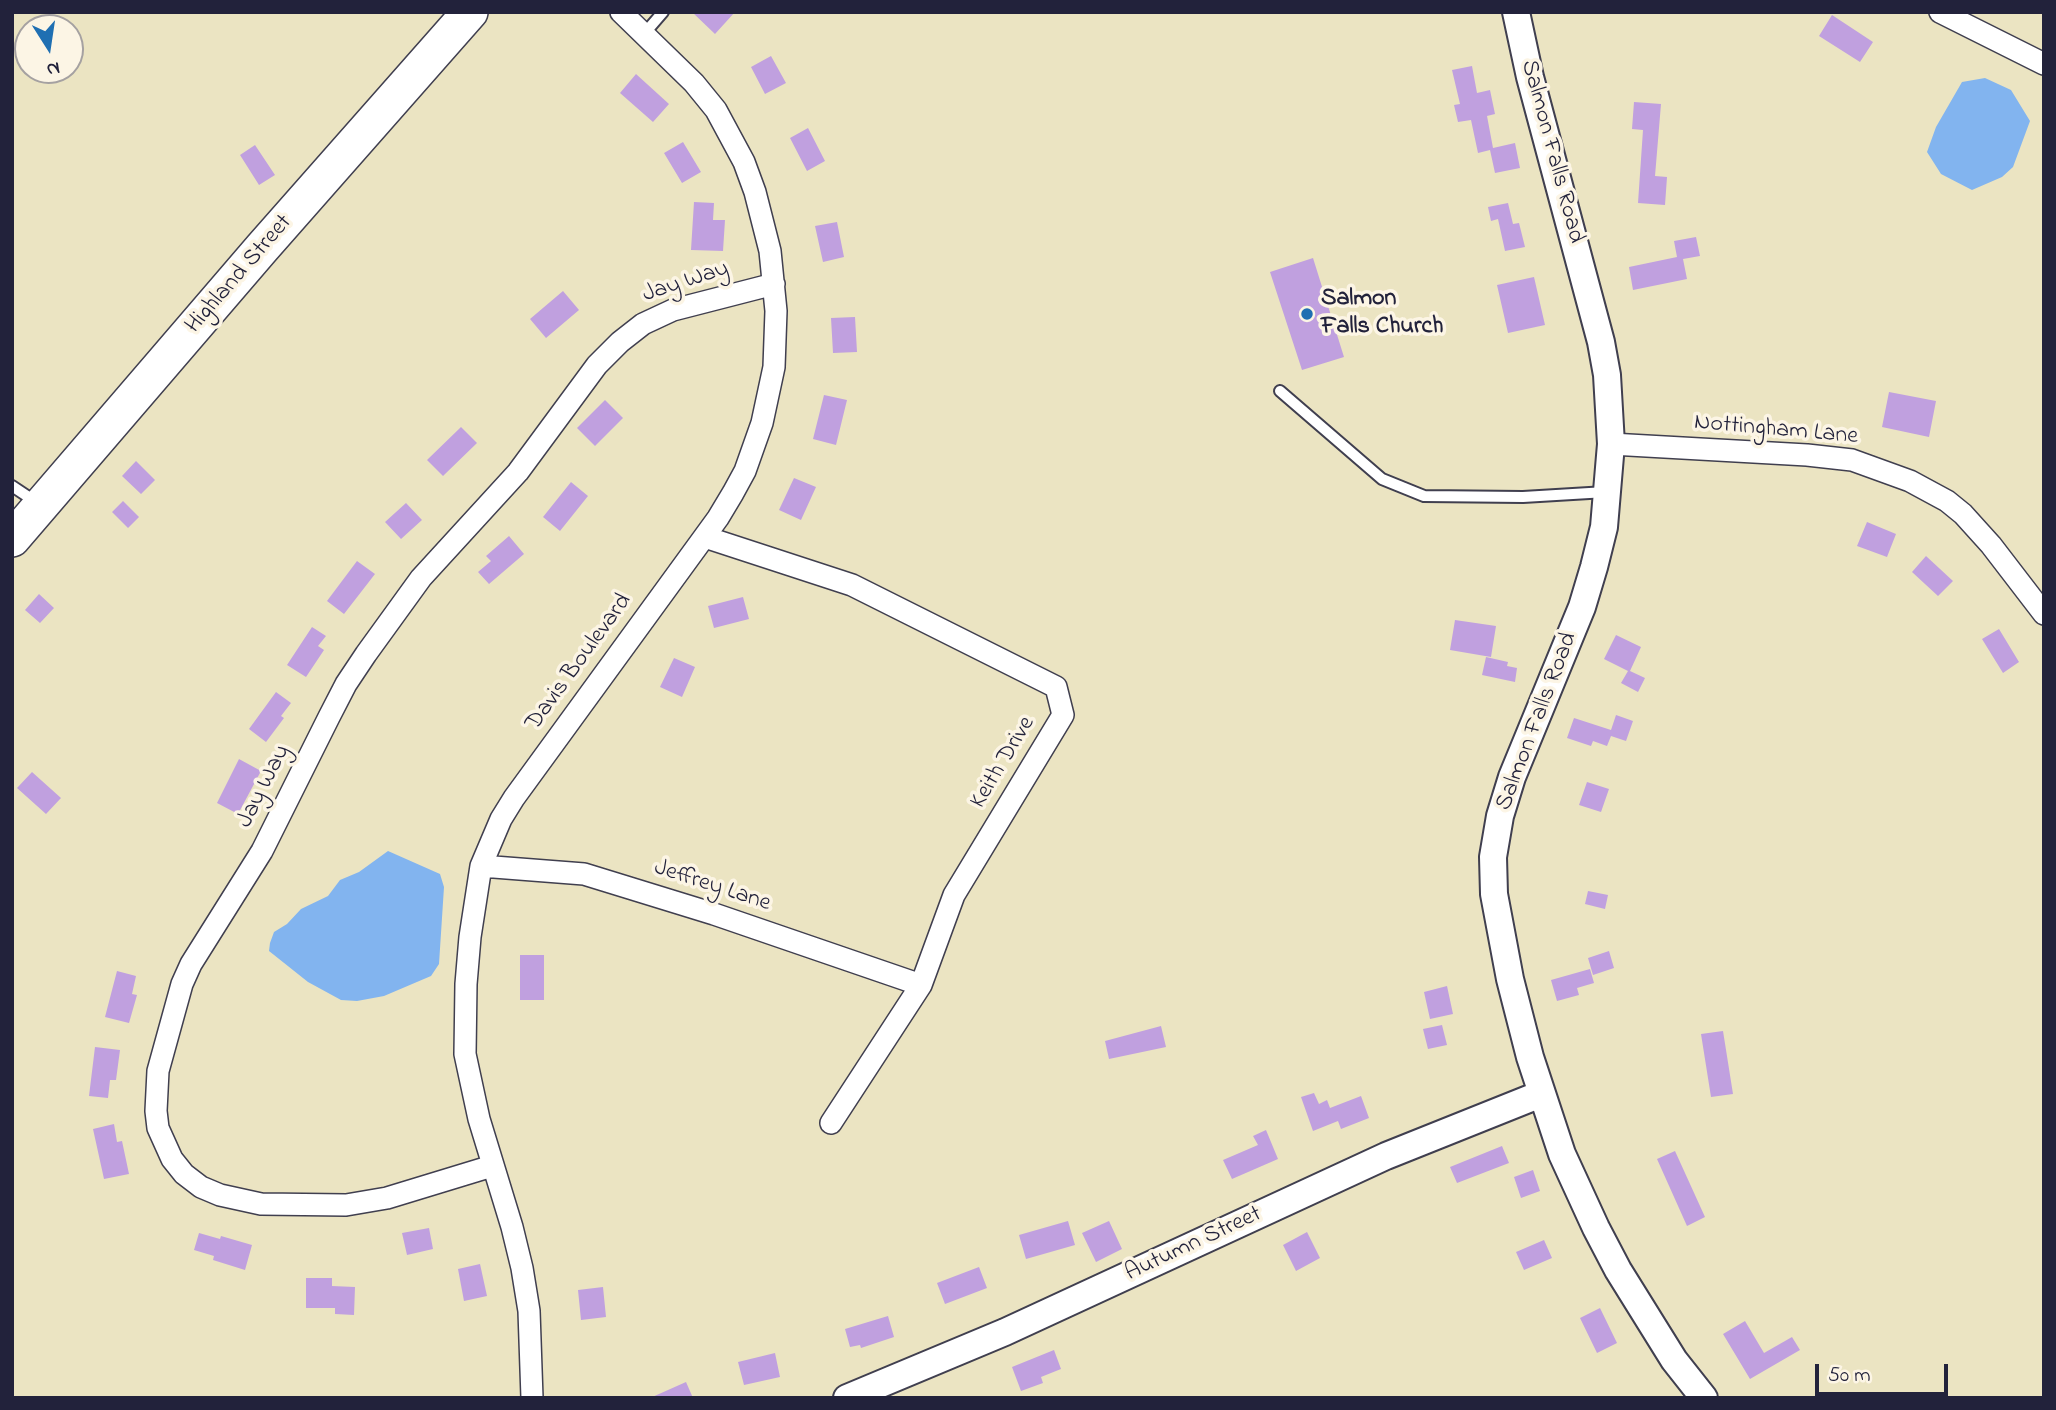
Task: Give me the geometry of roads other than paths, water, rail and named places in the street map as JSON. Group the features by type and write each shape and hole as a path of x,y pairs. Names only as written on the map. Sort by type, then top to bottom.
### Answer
{"highway":[{"name":"Highland Street","path":"12,539 262,248 470,12"}],"street":[{"name":"Davis Boulevard","path":"532,1398 532,1351 522,1268 479,1119 465,1054 470,937 481,866 501,819 514,798 718,518 745,471 762,423 774,366 774,284 770,251 744,162 716,110 694,82 621,12"},
{"name":"Salmon Falls Road","path":"1516,12 1530,77 1601,342 1611,444 1604,527 1582,607 1511,777 1500,816 1493,857 1494,894 1513,992 1541,1094 1562,1154 1601,1239 1674,1360 1704,1398"},
{"path":"1940,12 2044,64"},
{"name":"Jay Way","path":"492,1166 398,1195 345,1205 261,1204 220,1195 201,1186 184,1174 172,1159 158,1128 156,1111 158,1071 182,984 191,964 262,851 328,717 366,654 421,578 518,472 597,365 643,324 673,310 774,284"},
{"name":"Nottingham Lane","path":"1611,444 1852,460 1910,481 1947,501 1963,514 1991,545 2044,614"},
{"name":"Keith Drive","path":"705,537 852,585 1056,687 1063,715 954,895 921,985 831,1123"},
{"name":"Jeffrey Lane","path":"481,866 584,874 714,914 921,985"},
{"name":"Autumn Street","path":"847,1398 1005,1332 1386,1156 1541,1094"}],"lane":[{"path":"644,34 663,12"},
{"path":"1280,391 1382,479 1424,496 1523,497 1608,492"},
{"path":"12,486 41,506"}],"water":[{"path":"1985,78 2011,90 2030,121 2013,167 2002,177 1972,190 1941,174 1927,152 1936,127 1962,82"},
{"path":"388,851 440,874 444,887 439,964 431,976 384,996 357,1001 341,1000 308,982 269,951 270,943 274,932 287,924 301,909 328,896 340,880 359,872"}],"place":[{"name":"Salmon Falls Church","path":"1307,314"}]}
